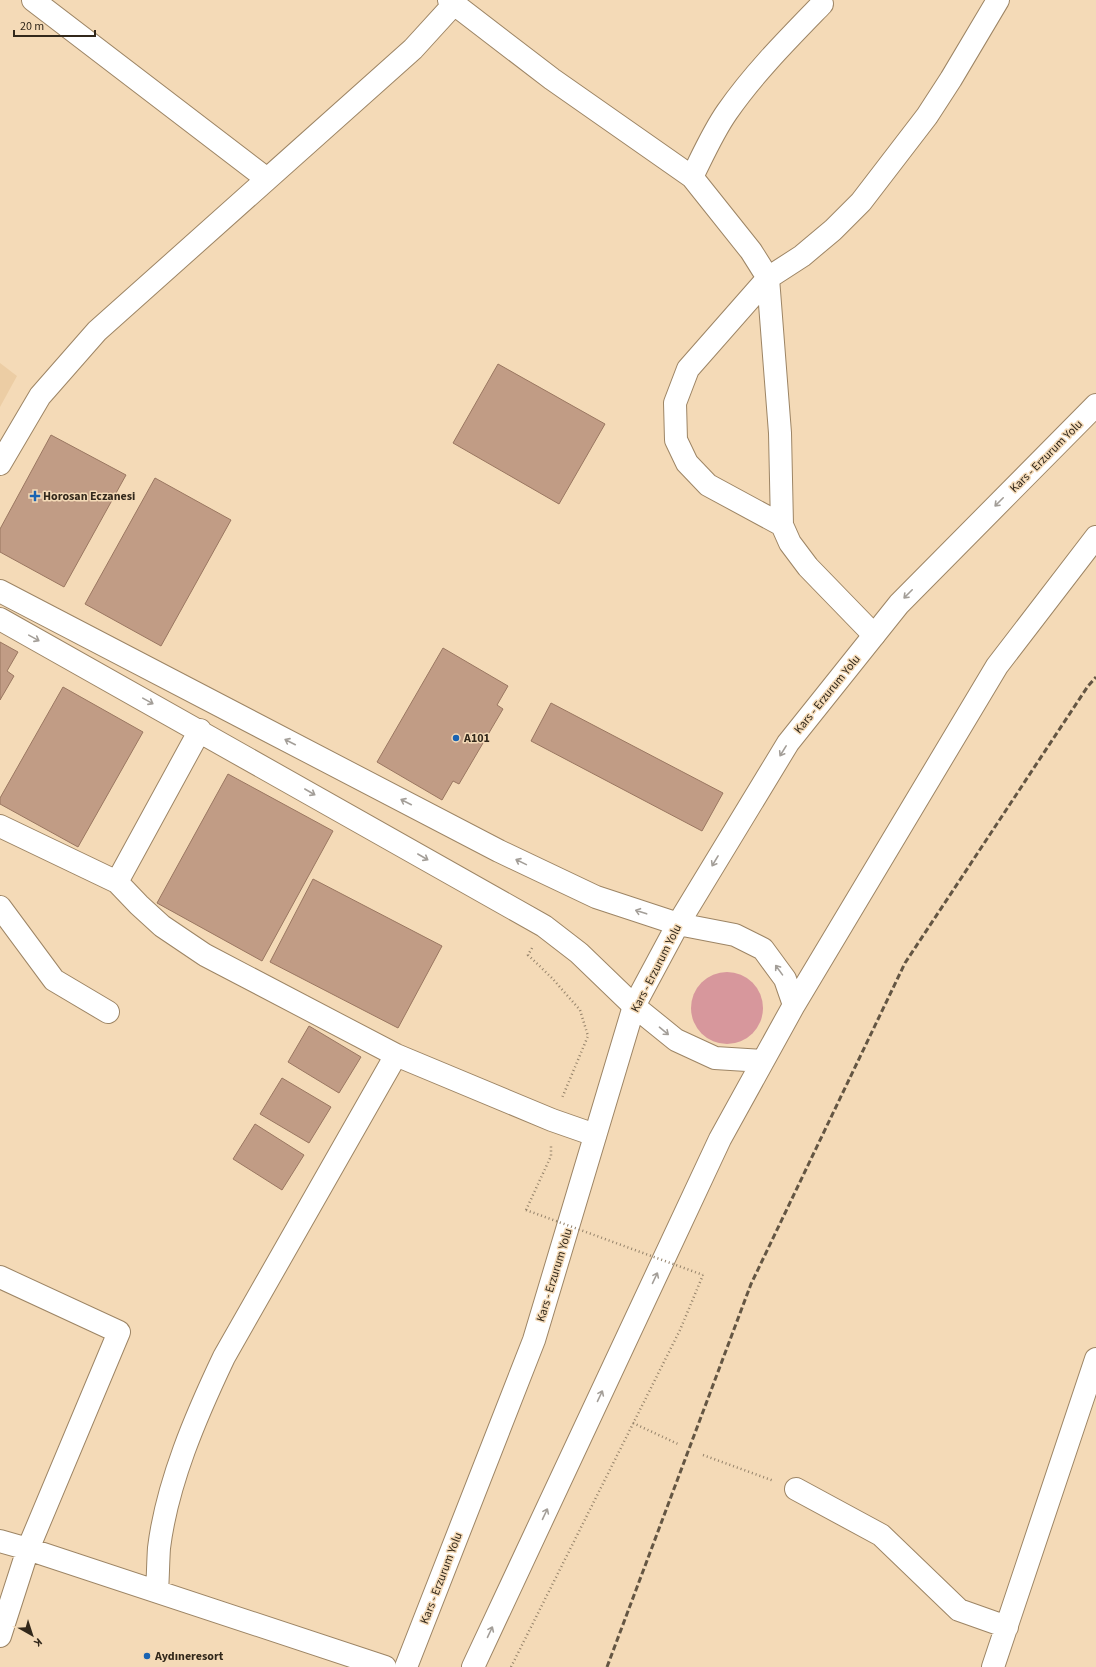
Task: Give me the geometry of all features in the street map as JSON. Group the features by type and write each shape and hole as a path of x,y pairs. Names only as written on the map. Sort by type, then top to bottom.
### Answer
{"main road":[{"path":"33,0 267,179"},
{"path":"782,525 708,485 687,464 676,440 675,403 688,369 768,278 802,256 833,230 861,202 927,116 998,0"},
{"path":"0,464 40,396 97,331 413,49 452,2 552,79 692,177 751,251 768,278 780,433 782,525 790,543 808,567 874,635"},
{"path":"692,177 726,112 764,65 822,4"},
{"name":"Kars - Erzurum Yolu","path":"406,1667 534,1340 634,1006 678,924 788,743 874,635 899,604 1096,405"},
{"path":"473,1667 720,1139 763,1061 794,1005 997,666 1096,537"},
{"path":"0,591 506,854 596,898 678,924 735,934 763,949 785,979 794,1005"},
{"path":"0,618 544,926 579,954 634,1006 676,1040 715,1058 763,1061"},
{"path":"117,882 200,730"},
{"path":"0,826 117,882 144,910 182,941 205,955 396,1055 552,1120 595,1135"},
{"path":"0,907 54,980 108,1012"},
{"path":"157,1591 159,1548 166,1514 188,1439 204,1397 224,1357 396,1055"},
{"path":"0,1277 119,1332 28,1549 0,1636"},
{"path":"993,1667 1096,1359"},
{"path":"796,1489 881,1535 959,1610 1007,1627"},
{"path":"0,1541 157,1591 385,1667"}],"path":[{"path":"511,1667 680,1330 703,1275 526,1210 551,1156 552,1120 588,1036 580,1010 552,978 528,955 544,926"},
{"path":"633,1423 678,1444"},
{"path":"703,1455 796,1489"}],"shaded area":[{"path":"0,363 17,376 0,407"},
{"path":"727,972 747,978 757,988 763,1008 757,1028 747,1038 727,1044 707,1038 697,1028 691,1008 697,988 707,978"}],"building":[{"path":"498,364 605,424 559,504 453,443"},
{"path":"51,435 126,475 64,587 0,552 0,529"},
{"path":"155,478 231,520 161,646 85,604"},
{"path":"0,642 18,652 7,671 14,676 0,700"},
{"path":"443,648 508,686 497,705 503,709 459,784 453,781 442,800 377,762"},
{"path":"63,687 143,732 78,847 0,804 0,798"},
{"path":"551,703 723,793 702,831 531,741"},
{"path":"228,774 333,831 262,961 157,903"},
{"path":"313,879 442,946 398,1028 270,962"},
{"path":"309,1026 361,1057 339,1093 288,1062"},
{"path":"282,1078 331,1107 309,1143 260,1114"},
{"path":"255,1124 304,1155 282,1190 233,1159"}],"railway":[{"path":"607,1667 751,1284 905,963 1088,686 1096,677"}],"place":[{"name":"Horosan Eczanesi","path":"35,496"},
{"name":"A101","path":"456,738"},
{"name":"Aydıneresort","path":"147,1656"}]}
